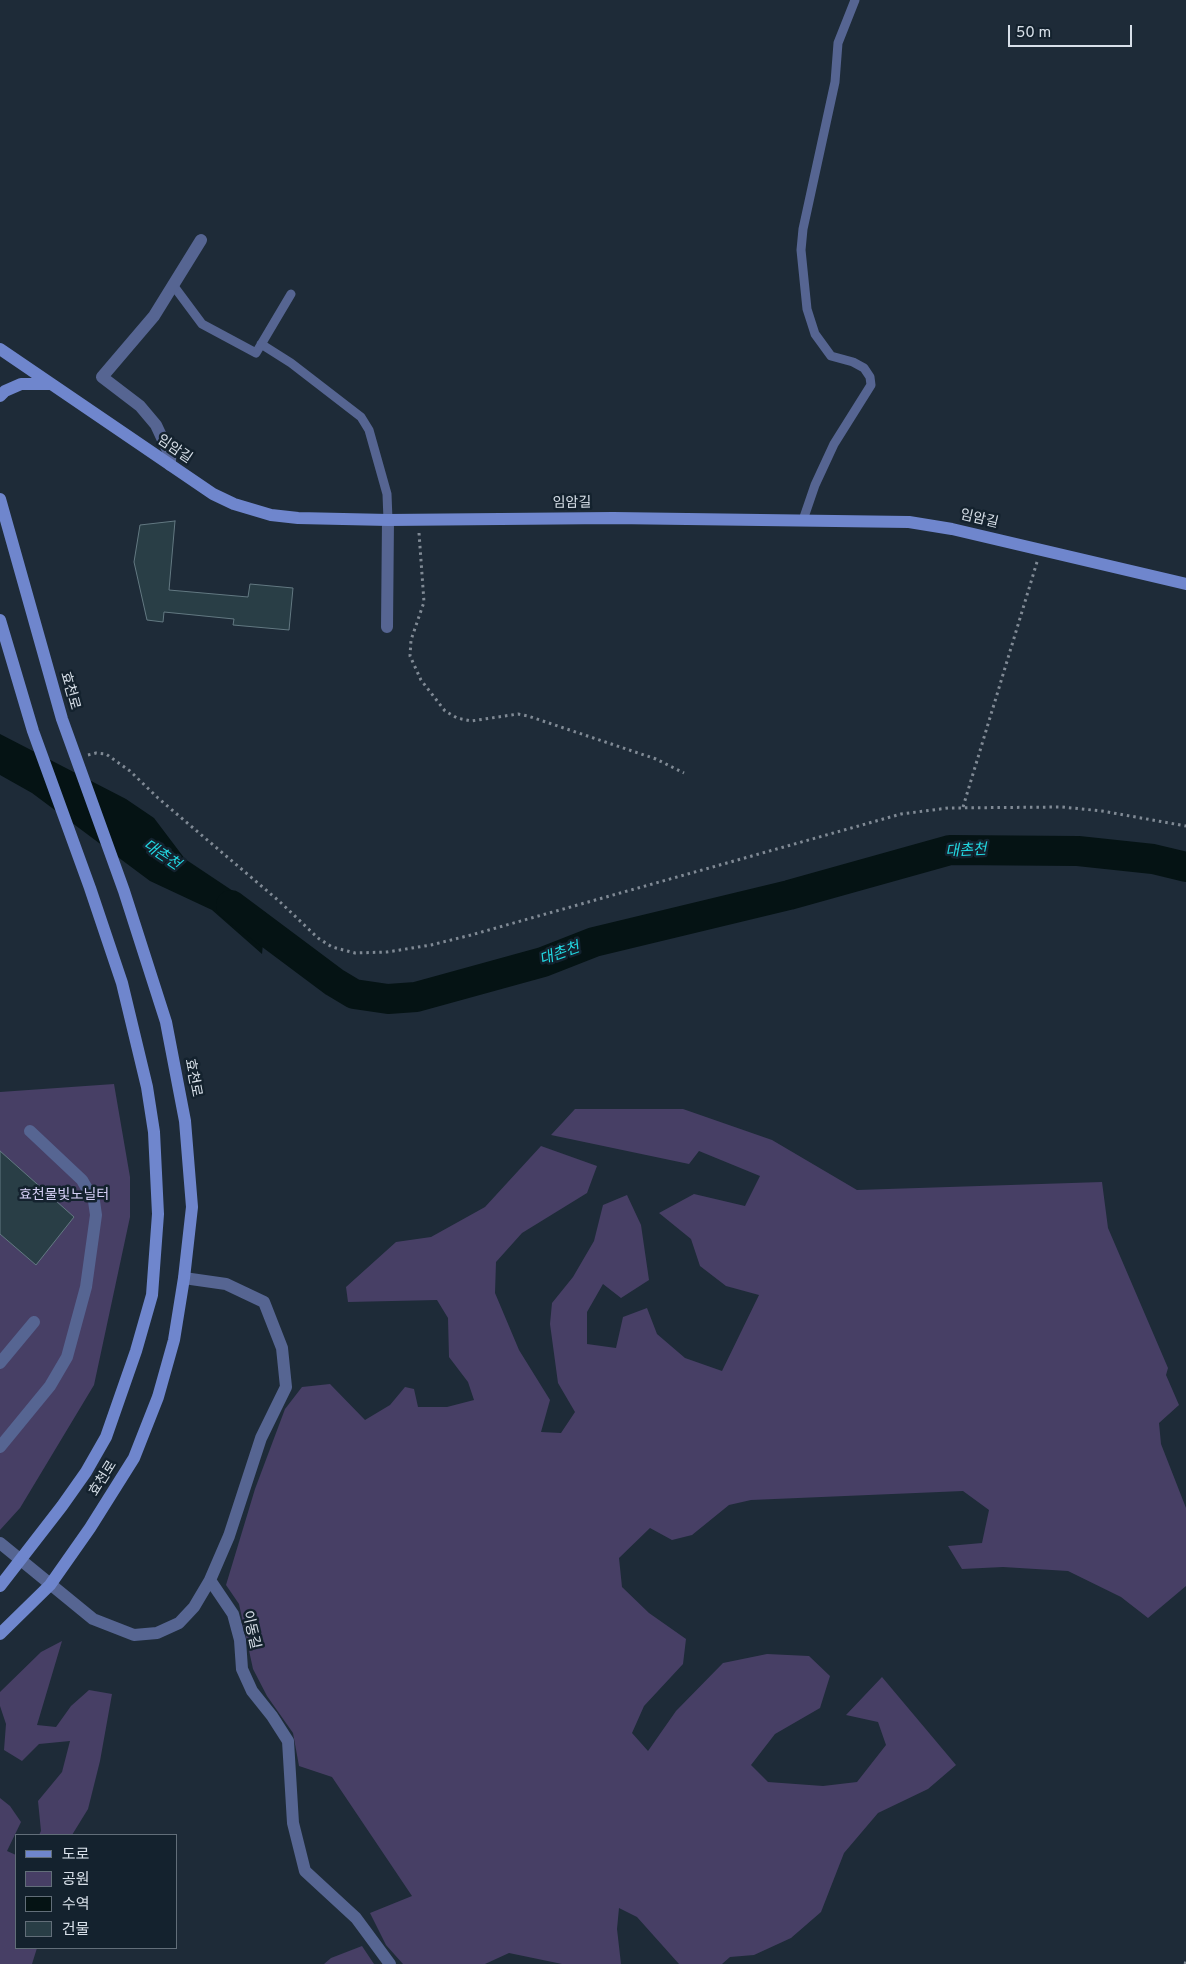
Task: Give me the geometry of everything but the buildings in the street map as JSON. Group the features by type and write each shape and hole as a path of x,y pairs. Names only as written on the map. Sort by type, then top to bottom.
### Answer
{"main road":[{"name":"임암길","path":"0,349 213,494 234,504 271,514 298,518 388,520 613,518 909,522 952,529 1186,584"},
{"path":"0,396 5,391 21,384 50,384"},
{"name":"효천로","path":"0,499 62,719 124,891 166,1022 185,1121 192,1206 184,1278 174,1340 158,1398 134,1458 90,1528 50,1585 0,1634"},
{"name":"효천로","path":"0,620 33,730 122,983 147,1087 154,1132 158,1214 152,1295 136,1351 106,1437 86,1472 21,1562 0,1586"}],"street":[{"path":"170,465 170,455 156,425 140,406 102,377 154,316 201,240"},
{"path":"387,628 388,520"},
{"path":"2,1440 50,1386 67,1357 86,1287 96,1214 94,1201 82,1180 30,1132"},
{"path":"0,1543 93,1619 134,1635 157,1633 178,1623 194,1606 210,1580 229,1536 261,1438 286,1387 282,1348 264,1302 226,1284 184,1278"},
{"path":"0,1363 34,1322"},
{"name":"이동길","path":"210,1580 233,1614 240,1640 242,1668 252,1691 272,1716 288,1741 293,1823 305,1871 356,1918 390,1964"}],"lane":[{"path":"803,520 815,486 834,444 871,385 870,377 864,368 853,362 831,356 815,334 807,309 801,250 803,229 835,82 838,44 855,0"},
{"path":"173,285 202,324 256,353 291,294"},
{"path":"261,344 291,363 361,418 369,430 387,494 388,520"}],"path":[{"path":"419,520 424,602 411,640 410,656 420,680 445,711 457,718 471,721 518,714 542,719 656,759 684,773"},
{"path":"963,807 1041,550"},
{"path":"76,758 96,753 106,754 130,770 158,798 272,895 318,938 332,947 355,953 387,952 431,945 887,817 920,811 963,807 1062,807 1102,811 1186,826"}],"green space":[{"name":"효천물빛노닐터","path":"114,1084 130,1177 130,1217 94,1385 20,1508 0,1530 0,1092"},
{"path":"575,1109 683,1109 772,1140 857,1190 1102,1182 1108,1228 1168,1368 1166,1375 1179,1405 1159,1423 1161,1444 1186,1508 1186,1586 1148,1618 1121,1597 1068,1571 1003,1567 962,1569 948,1546 982,1543 989,1510 963,1491 751,1500 729,1505 692,1535 672,1540 650,1528 619,1558 622,1587 649,1613 686,1639 683,1664 644,1706 632,1733 648,1751 676,1711 723,1663 767,1654 809,1656 830,1676 820,1708 775,1734 751,1765 768,1782 823,1786 857,1782 886,1745 878,1722 846,1715 882,1677 956,1765 928,1789 878,1813 844,1853 821,1912 791,1938 754,1955 730,1957 722,1964 679,1964 637,1917 619,1908 617,1929 621,1964 562,1964 509,1953 485,1964 403,1964 386,1945 370,1913 412,1896 332,1777 299,1766 293,1733 267,1696 253,1669 239,1604 226,1585 255,1489 285,1409 302,1387 330,1384 365,1420 390,1405 405,1387 414,1389 418,1407 447,1407 474,1400 468,1382 449,1357 448,1318 437,1300 348,1302 346,1287 396,1242 431,1237 485,1207 541,1146 597,1166 587,1193 522,1233 496,1262 495,1293 519,1350 550,1400 541,1432 561,1433 575,1412 558,1383 550,1324 552,1303 573,1277 594,1241 603,1205 627,1195 641,1225 649,1280 621,1298 603,1284 587,1312 587,1344 616,1348 623,1317 647,1308 657,1334 685,1358 722,1371 759,1295 726,1286 700,1266 691,1239 659,1213 694,1194 745,1206 760,1176 699,1151 689,1164 551,1135"},
{"path":"62,1641 37,1725 56,1727 71,1706 89,1690 112,1694 100,1761 88,1809 73,1834 40,1834 41,1831 38,1801 62,1772 70,1741 39,1744 22,1761 4,1750 6,1724 0,1706 0,1692 41,1652"},
{"path":"0,1798 10,1806 21,1822 7,1851 15,1855 15,1949 37,1949 32,1964 0,1964"},
{"path":"362,1946 374,1964 324,1964 331,1958"}],"water":[{"path":"0,734 126,799 154,818 185,859 266,913 262,954 212,910 150,881 32,793 0,775"}],"waterway":[{"name":"대촌천","path":"231,905 334,982 354,994 388,999 416,997 543,962 594,942 789,895 950,850 1078,851 1153,859 1186,867"}]}
